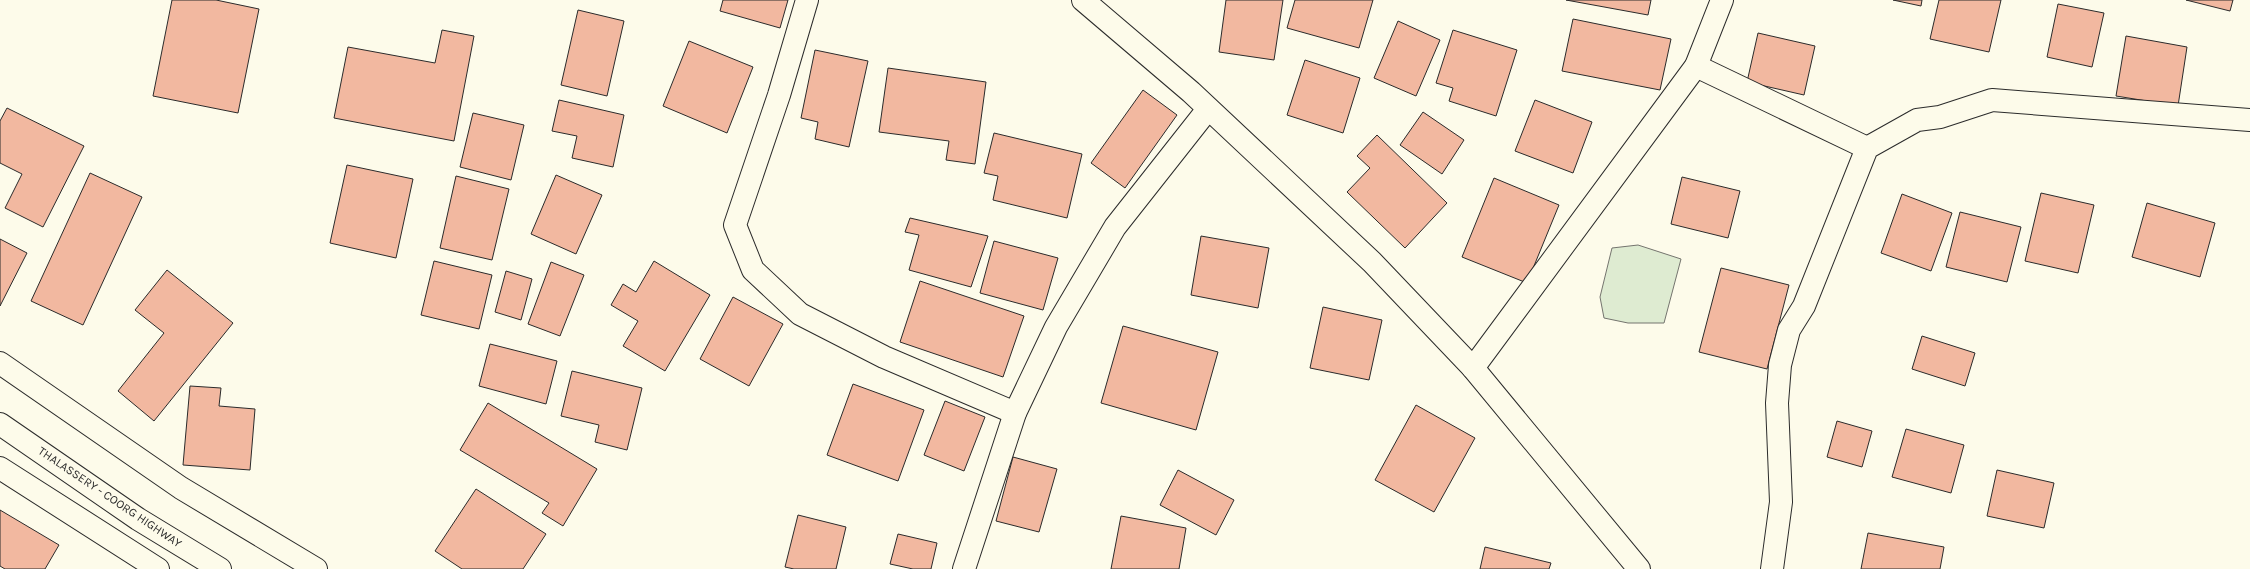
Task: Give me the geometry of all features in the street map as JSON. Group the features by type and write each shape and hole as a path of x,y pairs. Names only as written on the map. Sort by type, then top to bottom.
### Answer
{"street":[{"path":"807,0 779,95 735,225 753,270 800,314 884,357 1015,413"},
{"path":"1083,0 1208,108 1372,262 1473,368 1638,569"},
{"path":"1473,368 1696,66 1722,0"},
{"path":"1696,66 1868,148"},
{"path":"1772,569 1781,502 1777,403 1780,365 1789,330 1804,306 1868,148 1917,120 1940,117 1992,100 2250,120"},
{"path":"964,569 1015,413 1056,327 1115,227 1208,108"},
{"path":"0,363 181,488 316,569"},
{"name":"THALASSERY - COORG HIGHWAY","path":"0,424 138,519 220,569"},
{"path":"0,468 158,569"}],"green space":[{"path":"1638,245 1681,259 1664,323 1628,323 1604,318 1600,297 1612,248"}],"building":[{"path":"172,0 216,0 259,9 238,113 153,96"},
{"path":"723,0 788,0 780,28 720,11"},
{"path":"1226,0 1283,0 1274,60 1219,52"},
{"path":"1295,0 1373,0 1359,48 1287,28"},
{"path":"1566,0 1651,0 1648,15"},
{"path":"1893,0 1922,0 1921,6"},
{"path":"1939,0 2001,0 1989,52 1930,39"},
{"path":"2186,0 2233,0 2230,11"},
{"path":"2058,4 2104,13 2092,67 2047,57"},
{"path":"578,10 624,21 607,96 561,85"},
{"path":"1573,19 1671,39 1660,90 1562,71"},
{"path":"1398,21 1440,40 1416,96 1374,78"},
{"path":"442,30 474,36 454,141 334,118 348,47 435,63"},
{"path":"1453,30 1517,50 1496,116 1449,101 1453,88 1436,83"},
{"path":"1758,33 1815,46 1804,95 1747,82"},
{"path":"2126,36 2187,47 2178,106 2116,96"},
{"path":"689,41 753,67 727,133 663,106"},
{"path":"815,50 868,61 849,147 815,139 818,122 801,118"},
{"path":"1305,60 1360,78 1343,133 1287,115"},
{"path":"888,68 986,82 975,164 946,160 949,141 879,132"},
{"path":"1143,90 1177,115 1125,188 1091,163"},
{"path":"559,100 624,115 613,167 572,158 577,136 552,131"},
{"path":"1535,100 1592,122 1573,173 1515,151"},
{"path":"7,108 84,146 43,227 5,208 22,174 0,163 0,121"},
{"path":"1423,112 1464,140 1442,174 1400,145"},
{"path":"473,113 524,125 511,180 460,167"},
{"path":"994,133 1082,154 1067,218 993,200 998,176 984,173"},
{"path":"1377,135 1447,203 1405,248 1347,192 1370,168 1357,156"},
{"path":"347,165 413,179 396,258 330,243"},
{"path":"90,173 142,197 83,325 31,301"},
{"path":"556,175 602,195 576,254 531,234"},
{"path":"456,176 509,189 492,260 440,248"},
{"path":"1682,177 1740,191 1728,238 1671,224"},
{"path":"1494,178 1559,205 1527,283 1462,257"},
{"path":"2041,193 2094,205 2078,273 2025,261"},
{"path":"1902,194 1952,213 1931,271 1881,253"},
{"path":"2147,203 2215,223 2200,277 2132,257"},
{"path":"1960,212 2021,227 2007,282 1946,267"},
{"path":"910,218 988,236 971,287 909,270 919,235 905,232"},
{"path":"1201,236 1269,248 1258,308 1191,295"},
{"path":"0,239 27,253 0,306"},
{"path":"994,241 1058,258 1043,310 980,293"},
{"path":"434,261 492,275 479,329 421,315"},
{"path":"654,261 710,295 665,371 623,346 638,321 611,305 623,284 636,292"},
{"path":"551,262 584,275 560,336 528,324"},
{"path":"1721,268 1789,285 1767,369 1699,352"},
{"path":"167,270 233,323 154,421 118,391 164,333 135,310"},
{"path":"506,271 532,279 521,320 495,312"},
{"path":"920,281 1024,316 1003,377 900,342"},
{"path":"733,297 783,324 749,386 700,359"},
{"path":"1323,307 1382,320 1369,380 1310,368"},
{"path":"1123,326 1218,352 1196,430 1101,403"},
{"path":"1922,336 1975,353 1965,386 1912,369"},
{"path":"490,344 557,361 546,404 479,386"},
{"path":"572,371 642,388 627,450 595,442 599,425 561,416"},
{"path":"853,384 924,410 898,481 827,455"},
{"path":"190,386 221,388 219,406 255,409 250,470 183,465"},
{"path":"945,401 985,417 964,471 924,455"},
{"path":"488,403 597,469 563,526 542,513 549,503 460,450"},
{"path":"1416,405 1475,438 1434,512 1375,480"},
{"path":"1837,421 1872,431 1862,467 1827,457"},
{"path":"1906,429 1964,445 1951,493 1892,477"},
{"path":"1013,457 1057,469 1039,532 996,521"},
{"path":"1178,470 1234,500 1216,535 1160,505"},
{"path":"1997,470 2054,483 2044,528 1987,516"},
{"path":"476,489 546,534 523,569 462,569 435,551"},
{"path":"0,510 59,545 45,569 5,569 0,566"},
{"path":"798,515 846,527 836,569 794,569 785,567"},
{"path":"1121,516 1186,528 1179,569 1111,569"},
{"path":"1868,533 1944,547 1940,569 1861,569"},
{"path":"898,534 937,543 931,569 913,569 890,564"},
{"path":"1485,547 1551,563 1549,569 1480,569"}]}
